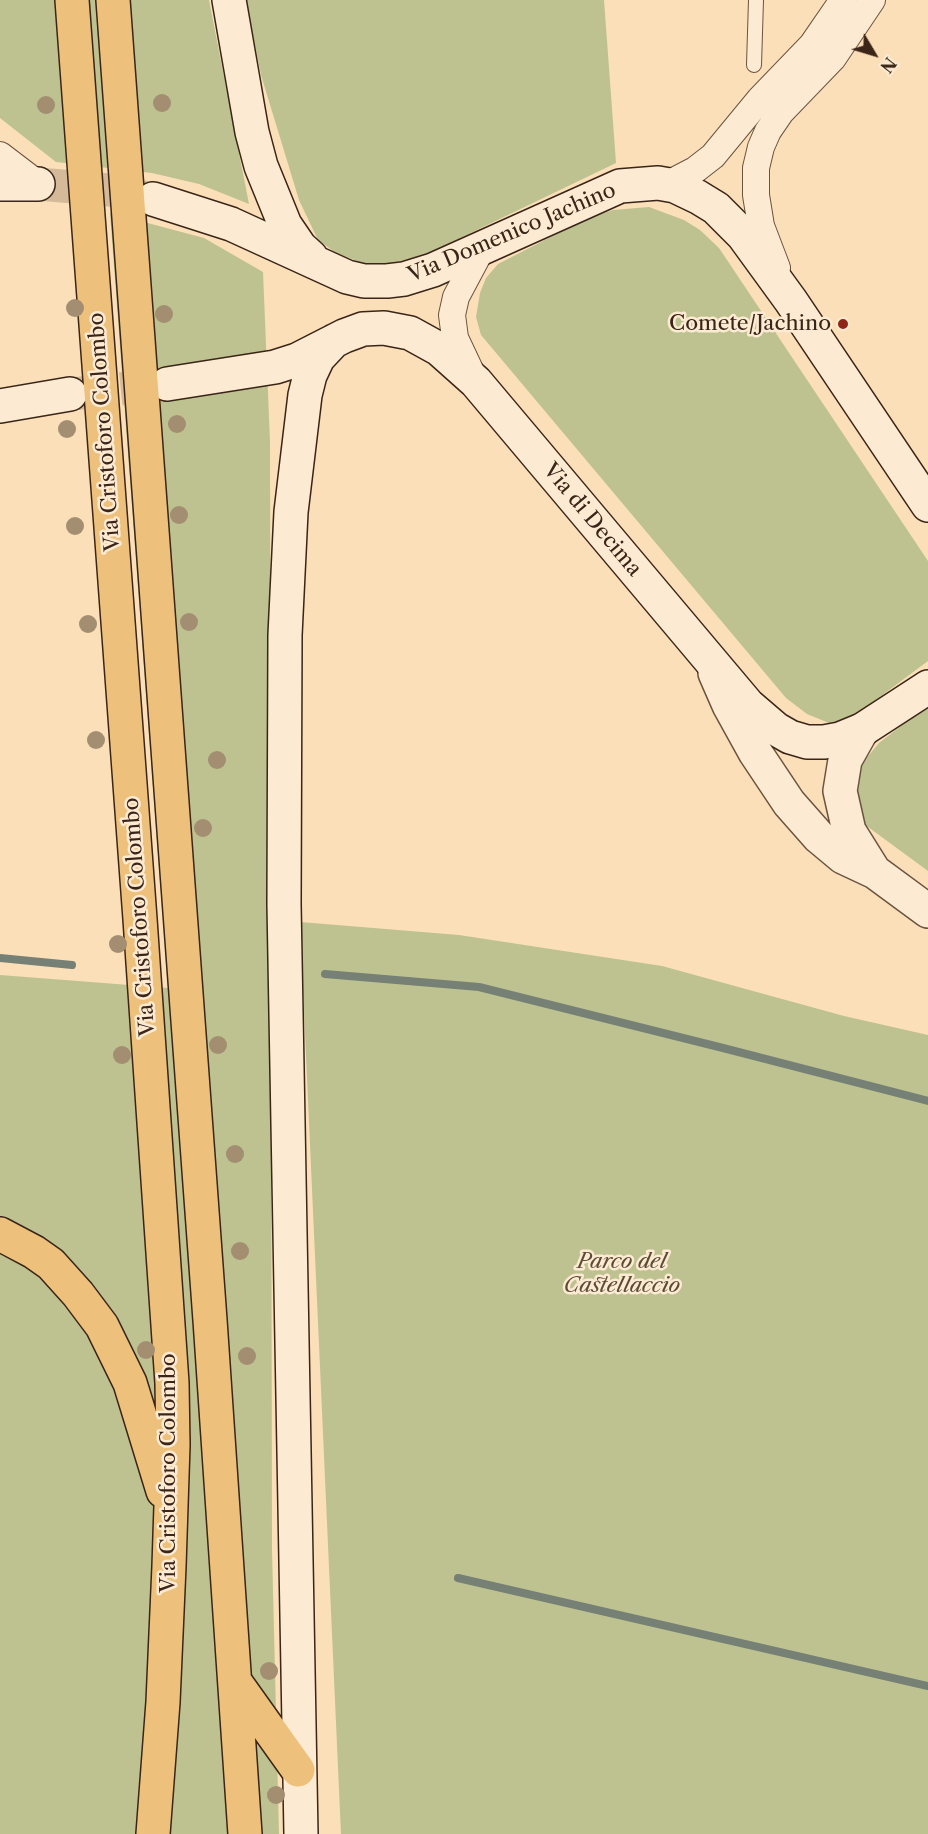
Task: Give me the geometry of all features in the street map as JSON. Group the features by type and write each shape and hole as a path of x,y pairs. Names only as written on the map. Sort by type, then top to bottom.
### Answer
{"highway":[{"name":"Via Cristoforo Colombo","path":"72,0 167,1297 173,1424 163,1702 153,1834"},
{"name":"Via Cristoforo Colombo","path":"113,0 236,1683 245,1834"},
{"path":"0,1234 51,1264 102,1326 139,1405 171,1518"},
{"path":"236,1683 298,1770"}],"main road":[{"path":"229,0 254,142 263,174 290,233 300,247 319,264"},
{"name":"Via Domenico Jachino","path":"153,200 231,224 340,275 356,279 396,281 433,270 481,250 620,186 638,183 668,184"},
{"path":"0,184 38,184"},
{"path":"668,184 686,190 706,202 730,221 754,250 791,301 928,505"},
{"name":"Via di Decima","path":"167,384 275,367 297,360 354,332 374,328 391,328 410,333 439,349 476,382 762,719 790,736 807,742 840,739 862,730"},
{"path":"301,1834 298,1770 298,1652 284,904 285,635 291,512 304,395 318,358 334,341"},
{"path":"0,406 70,394"},
{"name":"Via di Decima","path":"708,657 746,738 789,803 831,849 875,872 928,911"},
{"path":"862,730 928,687"},
{"name":"Via di Decima","path":"862,730 845,760 840,791 849,831 875,872"}],"street":[{"name":"Via Domenico Jachino","path":"668,184 695,170 713,156 760,99 822,33 843,0"},
{"path":"791,301 761,226 756,195 758,158 763,140 781,112 833,58 872,0"},
{"path":"0,155 38,184"},
{"name":"Via di Decima","path":"476,382 458,348 452,315 456,297 481,250"}],"lane":[{"path":"754,65 756,0"}],"green space":[{"path":"0,0 209,0 249,204 199,184 152,173 56,162 0,118"},
{"path":"246,0 604,0 616,163 427,254 375,268 336,253 318,240 299,200 261,75"},
{"path":"649,207 684,220 700,230 719,248 928,561 928,661 850,719 835,724 829,723 807,714 786,698 481,335 476,317 480,293 486,278 498,264 588,218 613,210"},
{"path":"110,213 204,238 263,272 270,442 272,1550 279,1834 0,1834 0,975 168,988"},
{"path":"928,705 928,871 864,824 855,795 858,768 879,743"},
{"name":"Parco del Castellaccio","path":"300,922 459,935 662,966 844,1016 928,1035 928,1834 341,1834"}],"waterway":[{"path":"0,958 72,965"},
{"path":"325,974 479,987 928,1101"},
{"path":"458,1578 928,1686"}],"tunnel":[{"path":"38,184 110,190 153,199"},
{"path":"72,394 167,384"}],"place":[{"name":"Comete/Jachino","path":"843,324"}]}
